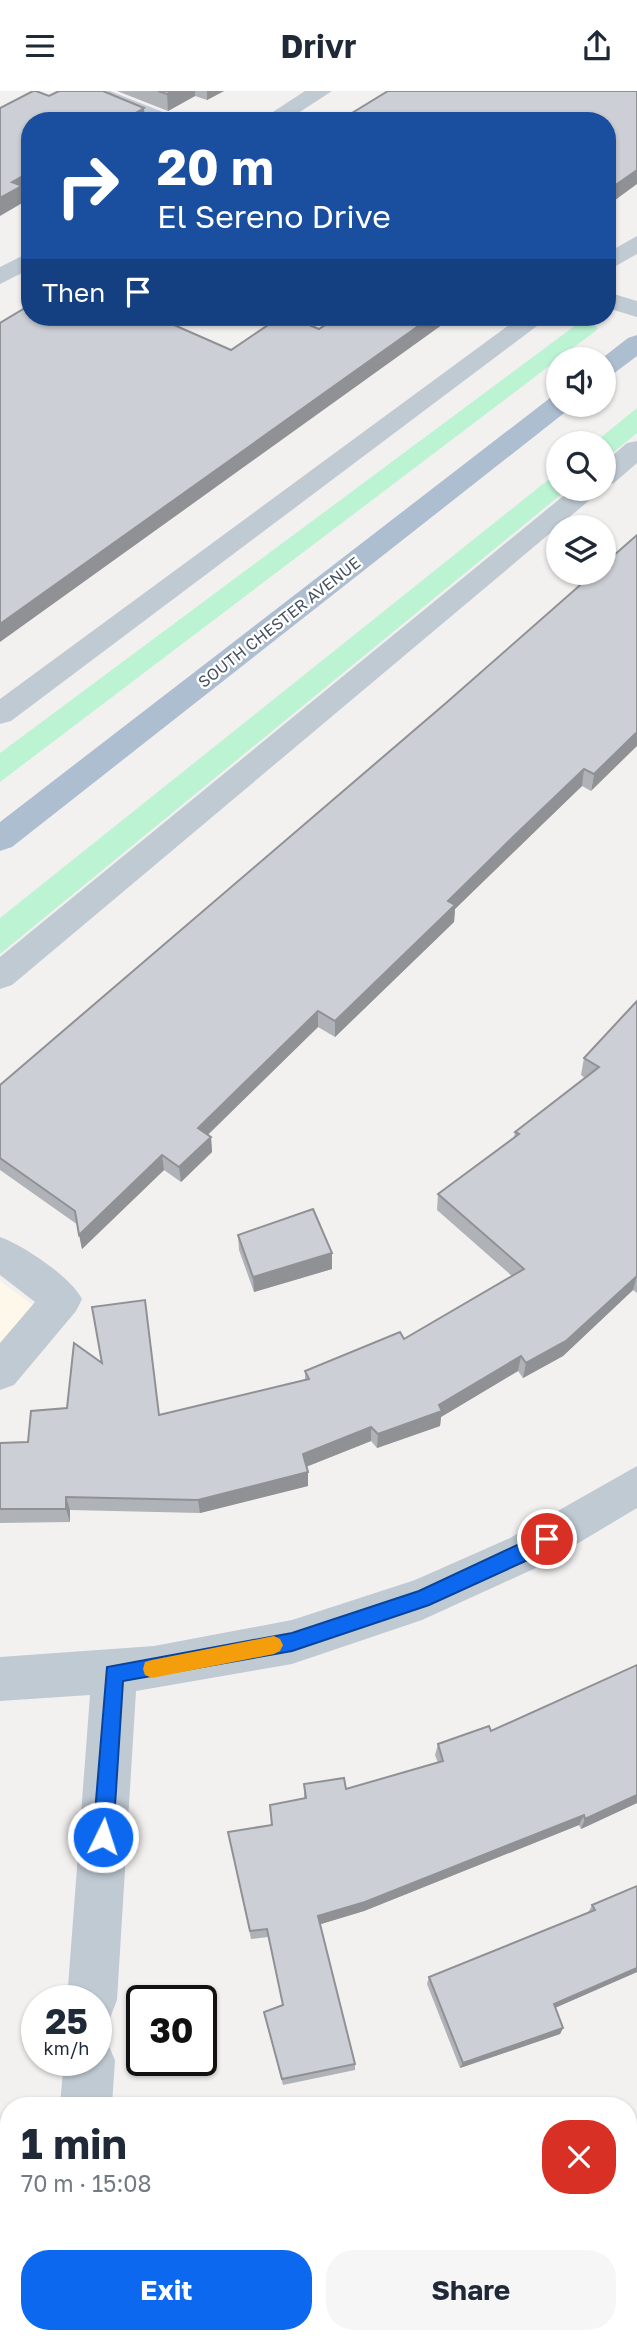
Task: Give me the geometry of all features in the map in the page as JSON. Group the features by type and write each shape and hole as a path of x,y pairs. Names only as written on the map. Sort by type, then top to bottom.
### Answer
{"main road":[{"path":"616,360 637,343"},
{"name":"SOUTH CHESTER AVENUE","path":"0,839 546,414"}],"street":[{"path":"91,91 143,112"},
{"path":"285,112 321,91"},
{"path":"616,258 637,243"},
{"path":"0,277 21,265"},
{"path":"616,302 637,310"},
{"path":"0,714 524,326"},
{"path":"616,467 637,449"},
{"path":"0,976 574,501"},
{"path":"0,1253 62,1299 0,1372"},
{"path":"0,1679 114,1673 292,1642 422,1599 526,1552 637,1485"},
{"path":"93,1985 114,1673"},
{"path":"87,2097 88,2076"}],"shaded area":[{"path":"0,1281 34,1306 0,1344"}],"green space":[{"path":"575,326 595,326 598,329 574,347 546,347"},
{"path":"546,347 546,368 0,782 0,753"},
{"path":"637,408 637,433 616,450 616,431 609,431"},
{"path":"546,482 546,501 553,501 0,954 0,918"}],"building":[{"path":"33,91 49,96 59,91 103,91 144,108 137,112 21,112 21,177 12,182 21,187 0,198 0,108"},
{"path":"388,91 637,91 637,170 616,185 616,112 354,112"},
{"path":"21,310 21,326 176,326 231,350 267,326 312,326 319,329 324,326 418,326 0,624 0,323"},
{"path":"637,535 637,732 594,774 584,769 448,901 455,905 335,1021 318,1011 198,1128 211,1137 179,1167 162,1155 79,1235 75,1211 0,1158 0,1085 580,585 616,585 616,553"},
{"path":"637,1001 637,1276 566,1341 526,1363 521,1356 439,1405 442,1411 378,1434 371,1427 303,1454 308,1472 198,1500 66,1497 66,1509 0,1509 0,1443 28,1442 31,1411 67,1408 74,1343 102,1363 92,1307 145,1300 159,1415 309,1379 305,1371 400,1332 404,1339 524,1269 438,1194 519,1134 515,1132 599,1067 584,1058"},
{"path":"313,1209 332,1253 253,1277 238,1235"},
{"path":"637,1665 637,1795 585,1819 584,1815 365,1902 318,1916 355,2064 282,2079 264,2012 283,2005 267,1929 250,1931 228,1832 272,1825 270,1805 306,1798 304,1784 344,1778 346,1789 443,1761 438,1744 489,1726 491,1731"},
{"path":"637,1886 637,1968 554,2004 563,2028 463,2063 429,1977 595,1910 592,1905"}],"slow traffic":[{"path":"152,1669 274,1645"}],"route":[{"path":"103,1837 114,1673 292,1642 422,1599 526,1552 547,1539"}]}
